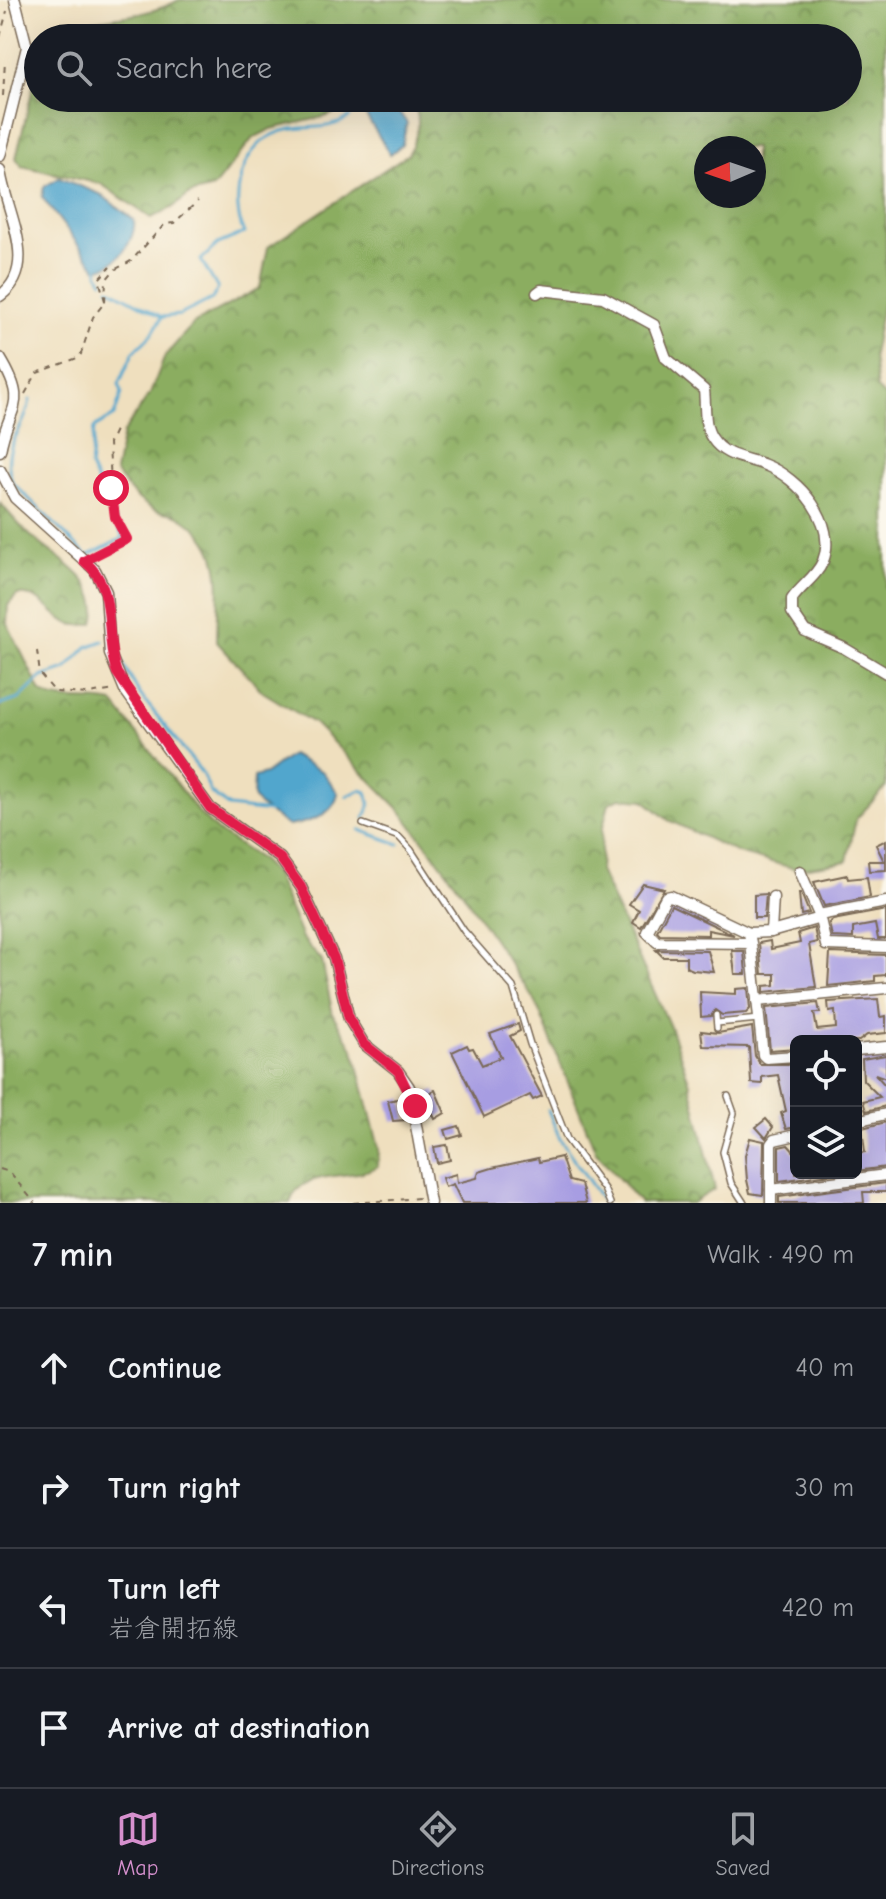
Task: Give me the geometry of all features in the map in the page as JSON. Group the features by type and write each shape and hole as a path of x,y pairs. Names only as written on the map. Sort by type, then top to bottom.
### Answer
{"street":[{"path":"11,2 24,39"},
{"path":"0,156 24,59"},
{"path":"0,170 21,262 17,280 0,296"},
{"path":"537,293 565,292 603,297 654,325 666,358 704,390 707,428 712,439 726,453 764,464 786,475 810,500 823,524 826,545 823,561 792,599 796,622 805,631 844,648 886,673"},
{"path":"0,358 16,388 17,399 0,451"},
{"path":"0,470 15,498 95,570 106,592 110,654 124,687 210,808 280,858 301,887 334,958 349,1019 364,1044 398,1071 409,1087 430,1200"},
{"path":"800,871 819,915 826,945 886,947"},
{"path":"750,938 671,896 660,907 647,932 657,942 750,938 817,919 819,915 886,902"},
{"path":"771,932 773,897"},
{"path":"750,938 766,1058 790,1056"},
{"path":"757,1001 886,988"},
{"path":"862,1049 886,1047"},
{"path":"862,1120 886,1114"},
{"path":"771,1203 771,1144 774,1140 790,1136"},
{"path":"771,1190 886,1175"}],"lane":[{"path":"363,824 399,837 411,850 464,931 513,987 530,1044 567,1139 604,1189 610,1203"},
{"path":"717,1022 759,1019"},
{"path":"728,1096 734,1113 723,1152 731,1183 744,1203"}],"path":[{"path":"0,37 11,2"},
{"path":"17,399 26,394 37,373 80,357 85,351 93,317 105,302 106,280 114,270 131,261 165,224 174,223 198,201"},
{"path":"105,302 99,279 110,267"},
{"path":"84,561 127,539 112,507 109,443 116,428"},
{"path":"37,651 40,674 55,692 109,692 124,687"},
{"path":"0,1169 9,1172 35,1203"},
{"path":"353,1203 430,1200"}],"green space":[{"path":"179,0 886,0 886,286 873,355 877,389 886,398 886,787 856,819 847,861 796,869 738,853 668,820 644,800 620,798 609,803 602,830 600,871 671,1029 690,1084 715,1189 692,1203 640,1203 596,1152 536,1003 463,893 400,810 315,724 263,692 217,642 218,571 207,541 179,516 155,510 143,503 115,472 123,433 150,394 165,356 193,324 260,288 268,247 408,154 418,126 417,112 862,112 862,24 74,24 132,15"},
{"path":"27,112 336,112 271,129 253,138 213,188 190,194 172,208 151,218 101,184 22,166 16,158"},
{"path":"0,503 27,532 77,573 93,595 96,608 94,623 80,625 61,619 38,599 28,595 17,595 8,605 7,623 41,692 65,700 113,703 200,814 216,830 260,859 275,874 302,938 322,961 333,1015 354,1050 379,1148 378,1166 367,1171 316,1179 296,1191 290,1203 0,1203"}],"water":[{"path":"399,112 407,123 402,145 390,154 365,114"},
{"path":"59,178 100,194 134,220 129,244 111,263 96,268 42,197 44,187"},
{"path":"291,755 323,772 338,793 336,801 326,812 288,826 253,797 254,777 265,774"}],"building":[{"path":"886,840 886,870 869,871 868,861 884,861 876,845"},
{"path":"847,875 848,879 867,877 870,897 824,906 814,882"},
{"path":"643,884 664,889 641,927 633,922 639,910 629,904"},
{"path":"801,893 809,913 801,915"},
{"path":"766,894 764,918 754,918 754,895"},
{"path":"671,905 734,935 708,930 708,935 660,934 657,931"},
{"path":"886,910 886,939 878,939 875,924 853,928 853,938 832,937 829,923 833,920"},
{"path":"814,928 817,942 809,944 816,987 764,992 764,986 775,985 775,974 762,974 759,943 770,941 771,949 800,943 798,933"},
{"path":"656,950 708,951 714,972 693,970 686,967 686,957 663,957"},
{"path":"732,951 744,951 746,974 735,974"},
{"path":"830,953 886,955 886,975 875,976 875,981 828,986"},
{"path":"748,988 750,1009 746,1013 722,1015 715,1010 711,1016 701,1017 700,992 736,994 736,989"},
{"path":"878,999 880,1017 886,1016 886,1033 867,1035 862,1039 862,1035 790,1035 790,1048 770,1050 766,1008 818,1003 820,1013 814,1013 817,1030 836,1028 835,1011 829,1012 828,1002"},
{"path":"518,1024 520,1031 510,1036 542,1096 533,1100 530,1095 484,1117 452,1052 467,1045 469,1049 473,1048 482,1065 501,1057 490,1034"},
{"path":"752,1027 755,1056 760,1064 790,1064 790,1128 786,1129 781,1113 786,1111 778,1075 762,1077 762,1084 751,1083 749,1047 703,1046 701,1031 718,1033"},
{"path":"886,1055 886,1078 875,1074 886,1086 886,1106 866,1111 863,1101 880,1097 863,1080 862,1059"},
{"path":"435,1090 445,1113 435,1119 424,1096"},
{"path":"402,1098 407,1120 393,1121 388,1101"},
{"path":"766,1119 773,1127 766,1138 756,1127"},
{"path":"886,1122 886,1167 862,1170 862,1152 865,1152 862,1128"},
{"path":"459,1126 462,1135 448,1139 445,1130"},
{"path":"750,1138 764,1141 763,1195 750,1193 747,1180 745,1155"},
{"path":"447,1145 450,1160 437,1163 434,1147"},
{"path":"779,1147 790,1147 790,1179 794,1179 779,1181"},
{"path":"561,1157 569,1181 581,1184 586,1203 462,1203 453,1184 445,1187 442,1178 456,1174 457,1183 477,1178 479,1172 492,1168 538,1158 539,1162"},
{"path":"886,1183 886,1192 863,1192 864,1203 779,1203 779,1197"}],"waterway":[{"path":"109,288 162,317 180,315 212,299 218,289 201,260 218,244 244,233 238,193 240,178 252,153 261,143 282,131 331,125 350,117"},
{"path":"98,264 98,273 103,281"},
{"path":"30,400 9,457 12,482 87,556 123,538 90,467 94,428 114,416 122,393 119,384 133,353 152,334 162,317"},
{"path":"93,560 116,590 118,655 139,693 202,773 211,793 229,807 270,812"},
{"path":"0,705 19,699 42,677 66,669 87,647 103,641"},
{"path":"347,796 361,790 367,792 370,804 365,818"},
{"path":"360,830 399,844"},
{"path":"548,1110 560,1139 604,1203"}],"route":[{"path":"111,488 115,517 127,532 127,539 84,561 95,570 106,592 110,654 125,690 210,808 232,827 280,858 301,887 334,958 349,1019 364,1044 398,1071 409,1087 415,1106"}]}
